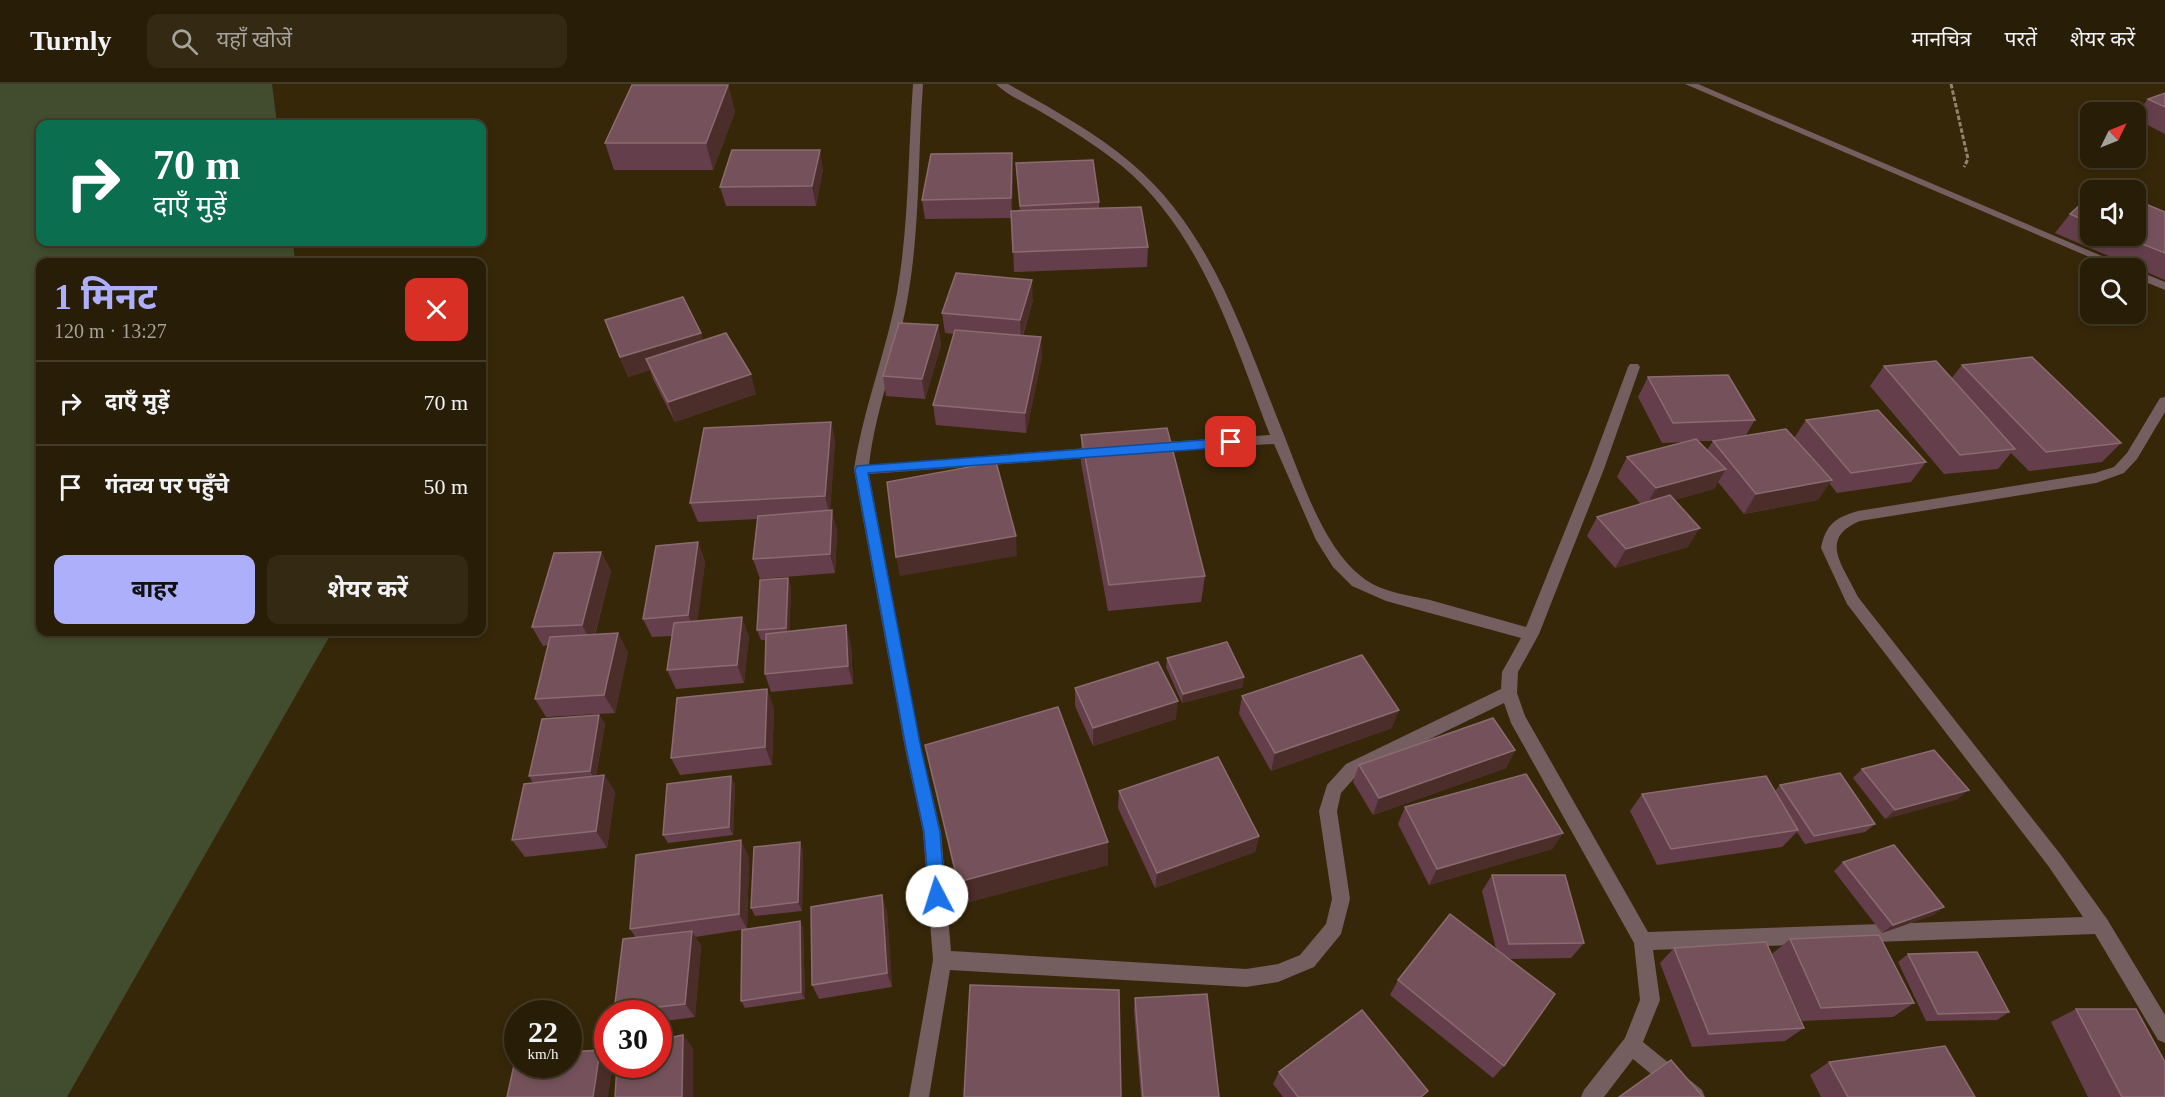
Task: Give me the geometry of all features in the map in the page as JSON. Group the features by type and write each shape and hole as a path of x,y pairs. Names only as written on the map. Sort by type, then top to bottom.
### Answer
{"street":[{"path":"918,84 909,243 903,292 864,437 861,470 913,748 932,832 942,960 919,1097"},
{"path":"1001,84 1105,146 1130,165 1156,192 1187,232 1226,306 1277,439 1326,546 1348,574 1360,584 1385,594 1531,634"},
{"path":"1690,84 2100,258"},
{"path":"2146,278 2165,286"},
{"path":"1591,1097 1632,1045 1650,1000 1643,942 1517,718 1509,693 1510,672 1531,634 1593,479 1634,367"},
{"path":"2165,401 2132,456 2119,470 2096,478 1858,516 1841,523 1831,533 1828,548 1852,600 2055,861 2100,925 2165,1033"},
{"path":"1134,449 1277,439"},
{"path":"861,470 1111,451"},
{"path":"942,960 1246,978 1278,973 1307,961 1334,928 1341,899 1328,811 1333,790 1352,769 1509,693"},
{"path":"1643,942 2100,925"},
{"path":"1632,1045 1695,1097"}],"path":[{"path":"1945,192 1962,171 1968,159 1951,84"}],"green space":[{"path":"0,84 272,84 276,120 36,120 36,246 293,246 295,258 36,258 36,636 330,636 67,1097 0,1097"}],"building":[{"path":"632,85 728,85 706,143 605,143"},
{"path":"2165,93 2165,107 2148,99"},
{"path":"732,150 820,150 812,186 720,187"},
{"path":"1012,153 1011,198 922,200 931,154"},
{"path":"1093,160 1099,202 1020,206 1016,163"},
{"path":"2146,204 2165,212 2165,253 2146,245"},
{"path":"2080,205 2080,218 2070,214"},
{"path":"1141,207 1148,247 1013,252 1011,211"},
{"path":"956,273 1032,280 1020,320 942,313"},
{"path":"683,297 701,333 620,357 605,320"},
{"path":"899,323 938,325 922,379 883,376"},
{"path":"955,330 1041,337 1025,413 933,405"},
{"path":"726,333 751,374 668,402 646,359"},
{"path":"2032,357 2121,443 2046,452 1962,365"},
{"path":"1936,361 2015,449 1960,455 1884,366"},
{"path":"1728,375 1755,420 1673,423 1648,377"},
{"path":"1878,410 1926,462 1851,473 1806,420"},
{"path":"831,422 825,496 690,503 704,428"},
{"path":"1167,428 1205,576 1109,585 1081,435"},
{"path":"1786,429 1832,480 1756,494 1713,441"},
{"path":"1696,439 1726,469 1656,488 1627,457"},
{"path":"996,462 1016,536 896,557 887,482"},
{"path":"1670,495 1700,528 1626,549 1597,517"},
{"path":"832,510 830,554 753,559 758,516"},
{"path":"698,542 688,615 643,619 656,546"},
{"path":"601,552 582,625 532,627 554,553"},
{"path":"788,578 786,628 757,630 760,580"},
{"path":"742,617 737,665 667,670 674,623"},
{"path":"846,625 848,666 765,674 766,634"},
{"path":"618,633 604,695 535,699 550,637"},
{"path":"1227,642 1244,677 1183,694 1167,658"},
{"path":"1362,655 1399,710 1275,753 1242,696"},
{"path":"1158,662 1178,701 1093,728 1075,688"},
{"path":"767,689 765,747 671,758 677,698"},
{"path":"1058,707 1108,842 958,882 925,745"},
{"path":"599,715 590,771 529,776 542,719"},
{"path":"1493,718 1515,750 1379,798 1359,765"},
{"path":"1934,750 1969,790 1895,810 1862,769"},
{"path":"1218,757 1259,836 1157,873 1119,791"},
{"path":"1840,773 1875,824 1814,836 1780,785"},
{"path":"1526,774 1563,833 1437,869 1405,807"},
{"path":"604,775 596,831 512,840 524,784"},
{"path":"731,776 729,827 663,835 667,784"},
{"path":"1766,776 1798,830 1671,849 1642,794"},
{"path":"741,840 739,914 630,929 636,855"},
{"path":"800,842 798,902 751,908 754,847"},
{"path":"1894,845 1944,907 1893,925 1843,862"},
{"path":"1492,875 1565,875 1584,943 1509,944"},
{"path":"882,895 887,973 812,985 811,907"},
{"path":"1450,914 1555,994 1504,1066 1398,980"},
{"path":"800,921 801,992 741,1001 742,930"},
{"path":"692,931 685,1004 672,1005 672,1000 615,1000 623,939"},
{"path":"1879,935 1914,1003 1821,1008 1790,939"},
{"path":"1766,942 1804,1028 1709,1034 1674,948"},
{"path":"1977,952 2009,1012 1938,1014 1908,954"},
{"path":"970,985 1119,990 1121,1097 964,1097"},
{"path":"1207,994 1219,1097 1143,1097 1135,998"},
{"path":"2076,1009 2136,1009 2165,1062 2165,1097 2122,1097"},
{"path":"1362,1010 1428,1091 1421,1097 1298,1097 1279,1072"},
{"path":"683,1035 682,1097 615,1097 616,1078 672,1078 672,1037"},
{"path":"1945,1046 1975,1097 1848,1097 1829,1062"},
{"path":"594,1050 594,1078 596,1078 593,1097 507,1097 511,1078 582,1078 582,1051"},
{"path":"1671,1060 1703,1097 1619,1097"}],"route":[{"path":"937,896 932,832 913,748 861,470 1231,442"}]}
